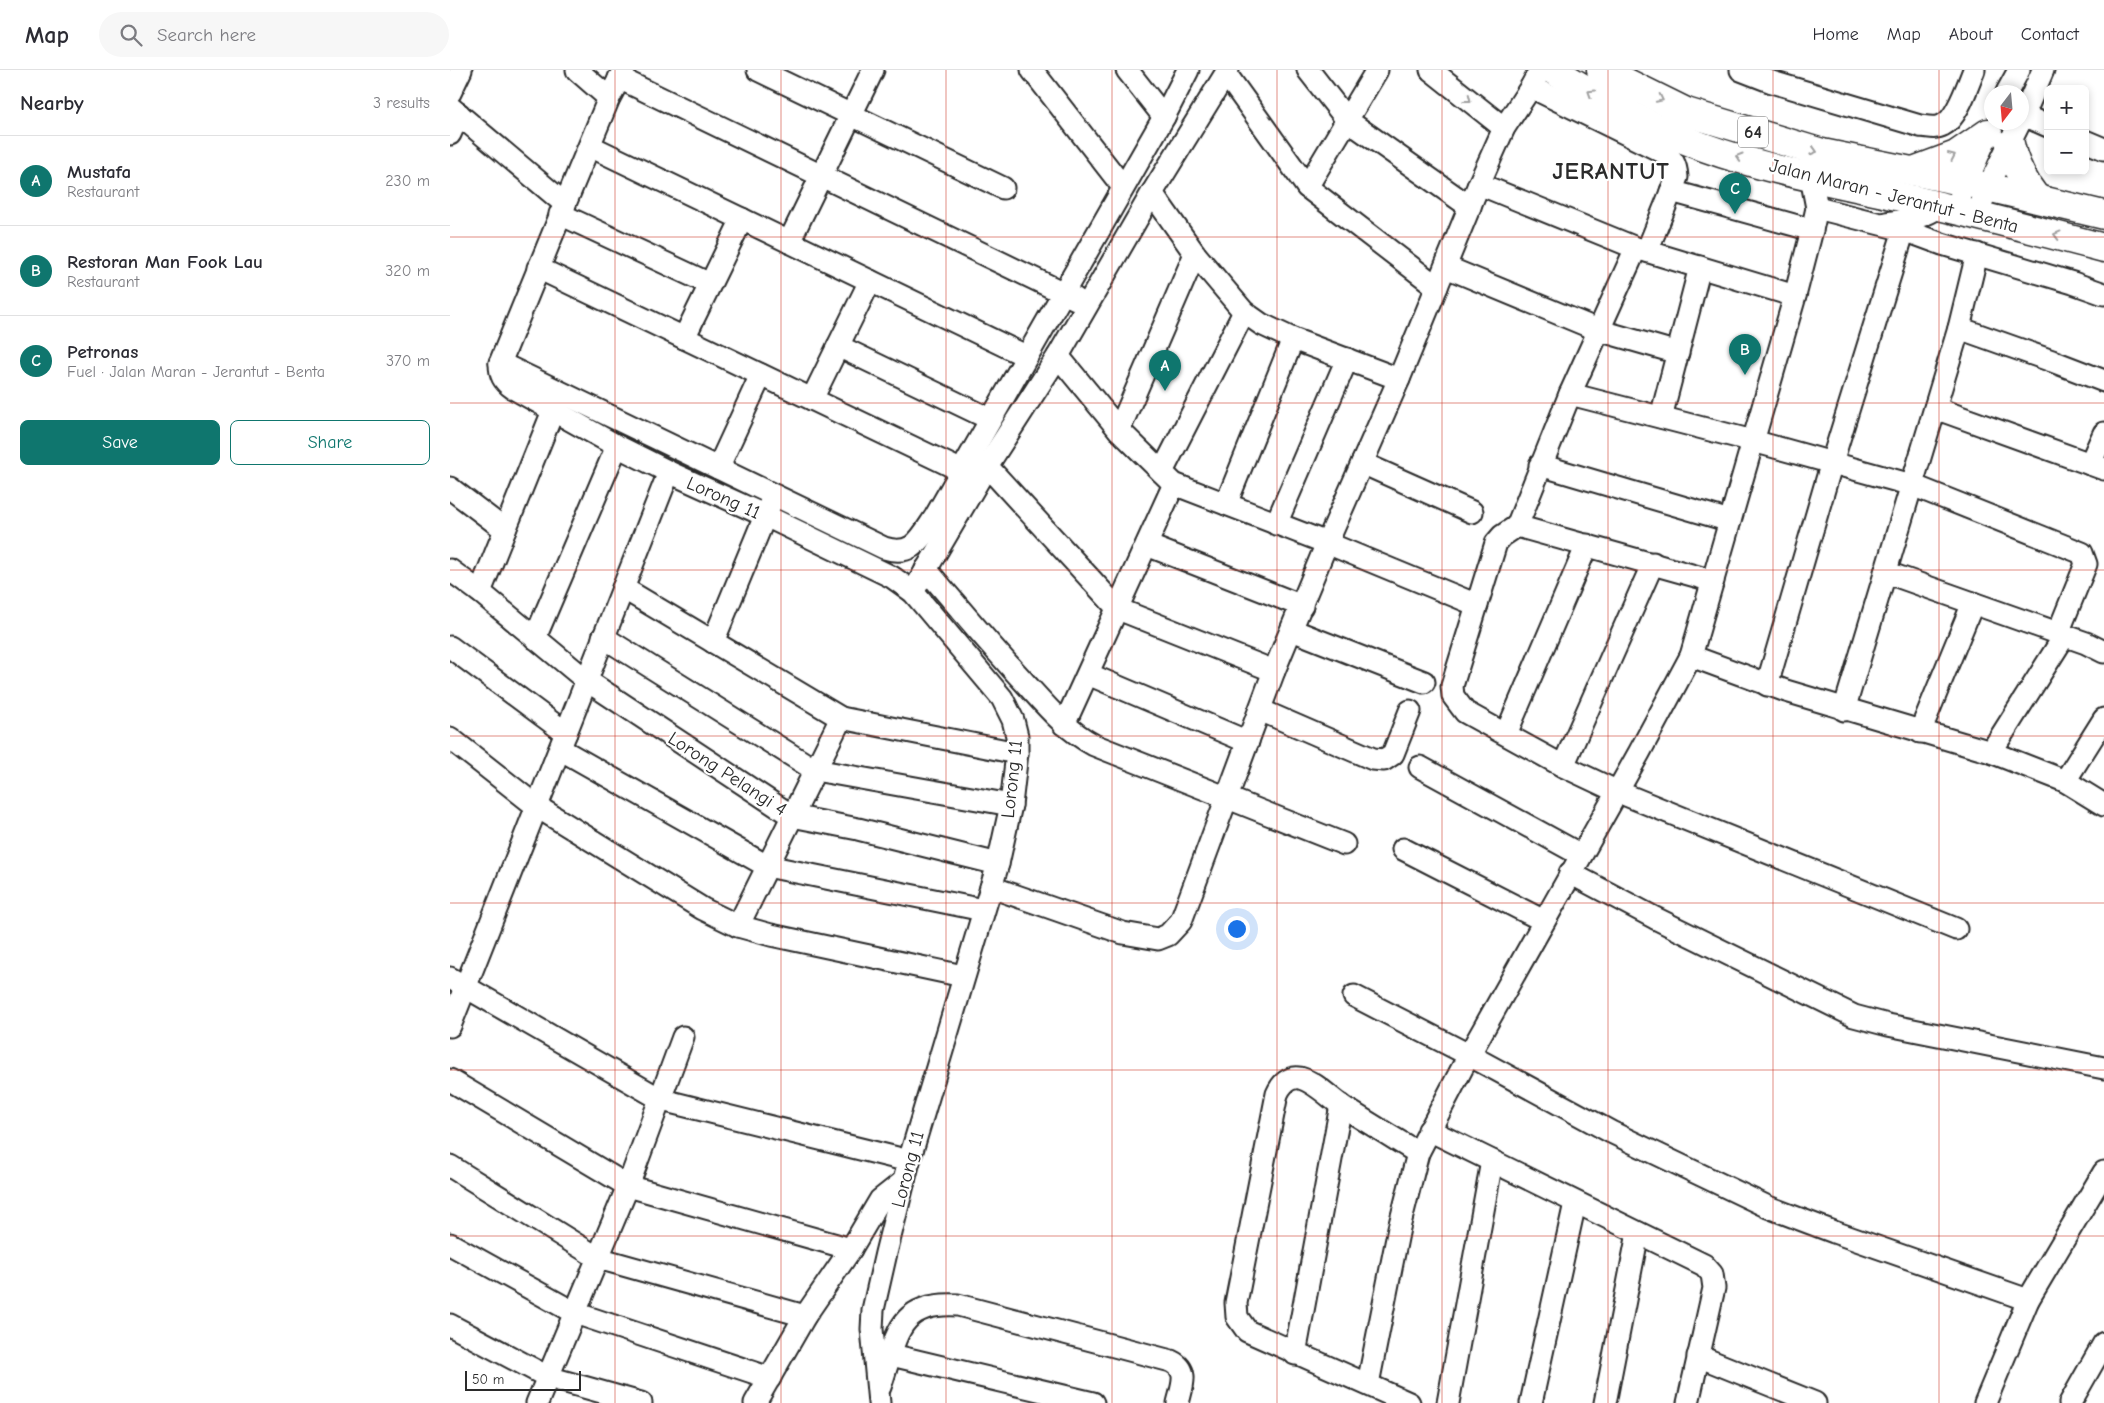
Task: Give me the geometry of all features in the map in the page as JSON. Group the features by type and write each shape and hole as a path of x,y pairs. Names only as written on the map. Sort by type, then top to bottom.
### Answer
{"main road":[{"name":"Jalan Maran - Jerantut - Benta","path":"1553,70 1608,104 1684,139 1735,156 1811,177 1958,210 2104,248"},
{"name":"Jalan Maran - Jerantut - Benta","path":"1601,70 1686,112 1822,153 1977,185 2104,215"},
{"path":"1913,171 1956,155 2002,130"},
{"path":"2009,130 2013,160 2024,182 2036,198"}],"street":[{"path":"450,93 461,70"},
{"path":"577,70 610,98"},
{"path":"758,70 1003,188"},
{"path":"789,242 873,70"},
{"path":"1032,70 1123,187"},
{"path":"1127,70 1164,117"},
{"path":"1087,306 1063,292 822,176 622,74 562,209 500,362 884,548 895,552 907,550 923,535 960,470 990,419 1063,292 1123,187 1164,117 1188,70"},
{"path":"1308,70 1347,120 1470,207"},
{"path":"1307,187 1377,70"},
{"path":"1431,70 1504,128"},
{"path":"1741,70 1772,82 1828,99 1920,126 1934,128 1945,125 1954,116 1974,70"},
{"path":"2011,85 2019,70"},
{"path":"2029,93 2043,70"},
{"path":"913,592 987,466 1058,356 1152,193 1227,72 1307,187 1437,287"},
{"path":"991,887 1123,933 1158,939 1168,935 1181,921 1228,799 1274,671 1327,543 1399,379 1504,128 1535,78 1667,155 1676,165 1677,177 1598,330 1540,465 1517,526 1502,536 1496,543 1452,686 1454,696 1465,712 1563,766 1616,791 1956,929"},
{"path":"450,134 455,111"},
{"path":"455,111 562,209 710,284"},
{"path":"2029,126 2044,126"},
{"path":"1882,224 1915,218 1932,212 1958,210 1977,185 2007,130"},
{"path":"2089,143 2104,149"},
{"path":"590,146 1026,356"},
{"path":"1368,1384 1399,1228 1418,1153 1469,1055 1680,679 1691,656 1795,296 1812,230 1817,208 1811,177"},
{"path":"1479,184 1641,249 1795,296"},
{"path":"1671,191 1812,230"},
{"path":"1152,193 1195,254 1244,312 1261,324 1293,339 1399,379"},
{"path":"1817,208 1904,230 1942,244 2104,294"},
{"path":"684,338 742,219"},
{"path":"1767,685 1832,462 1904,230"},
{"path":"1119,430 1195,254"},
{"path":"1844,710 1959,328 1977,254"},
{"path":"1446,267 1598,330 1678,353"},
{"path":"1662,417 1700,267"},
{"path":"538,268 960,470"},
{"path":"812,399 870,281"},
{"path":"1064,725 1147,545 1168,478 1244,312"},
{"path":"1959,328 2052,361 2104,382"},
{"path":"1226,504 1293,339"},
{"path":"838,346 990,419"},
{"path":"1058,356 1119,430 1168,478 1226,504 1327,543 1477,605"},
{"path":"1276,524 1347,359"},
{"name":"Lorong 11","path":"500,362 500,372 513,388 553,411 668,472 766,516 892,577 913,592 1002,698 1013,720 1017,736 1017,753 1011,805 998,864 906,1171 874,1310 882,1353 878,1398"},
{"path":"718,468 761,375"},
{"path":"1570,394 1753,440 1912,485 2082,553 2086,564 2062,634 1991,752"},
{"path":"1935,408 2097,467 2104,433"},
{"path":"480,592 553,411"},
{"path":"535,638 617,446"},
{"path":"1362,463 1472,512"},
{"path":"1540,465 1730,521"},
{"path":"987,466 1118,610 1274,671"},
{"path":"450,1026 458,982 563,741 668,472"},
{"path":"450,488 505,530"},
{"path":"712,642 766,516 773,494"},
{"path":"1517,526 1653,562 1713,581"},
{"path":"1147,545 1302,606"},
{"path":"1506,734 1587,545"},
{"path":"1563,766 1653,562"},
{"path":"926,569 992,647 1064,725 1078,736 1094,745 1344,844"},
{"name":"Lorong Pelangi 4","path":"450,570 480,592 586,680 792,816 858,829 998,864"},
{"path":"1885,572 2062,634 2104,652"},
{"path":"623,588 841,718 1017,753"},
{"path":"1920,732 1973,603"},
{"path":"1292,630 1424,682"},
{"path":"604,637 815,770 1011,805"},
{"path":"450,647 563,741 768,866 983,910"},
{"path":"1691,656 1767,685 1844,710 1991,752 2064,781 2104,805"},
{"path":"1088,674 1248,742"},
{"path":"1260,710 1373,759 1384,760 1393,754 1410,711"},
{"path":"738,926 841,718"},
{"path":"2064,781 2104,719"},
{"path":"450,738 536,806 702,909 738,926 771,935 963,976"},
{"path":"1420,767 1581,855"},
{"path":"1403,849 1544,920"},
{"path":"1570,873 1854,1016 1988,1046 2104,1068"},
{"path":"458,982 662,1100 906,1171 880,1200 851,1249 805,1316 755,1403"},
{"path":"1354,996 1469,1055 1610,1132 1768,1207 2028,1300"},
{"path":"537,1403 628,1186 662,1100 683,1038"},
{"path":"1409,1403 1295,1354 1247,1331 1240,1324 1237,1317 1236,1303 1277,1094 1281,1085 1294,1078 1301,1078 1418,1153"},
{"path":"450,1080 628,1186 851,1249"},
{"path":"1295,1354 1341,1105"},
{"path":"1429,1130 1704,1265 1712,1274 1714,1288 1688,1403"},
{"path":"1448,1403 1492,1161"},
{"path":"450,1166 598,1258 805,1316"},
{"path":"1991,1401 2028,1300 2103,1176"},
{"path":"1531,1403 1575,1203"},
{"path":"1605,1403 1638,1233"},
{"path":"450,1244 575,1313 770,1378"},
{"path":"1093,1403 882,1353 909,1316 919,1310 932,1306 958,1305 1178,1364 1183,1374 1178,1403"},
{"path":"450,1325 548,1377 641,1403"},
{"path":"2070,1403 2104,1343"},
{"path":"1698,1356 1814,1403"}],"place":[{"name":"Petronas","path":"1735,214"},
{"name":"Restoran Man Fook Lau","path":"1745,375"},
{"name":"Mustafa","path":"1165,391"}],"district":[{"name":"JERANTUT","path":"1611,171"}]}
